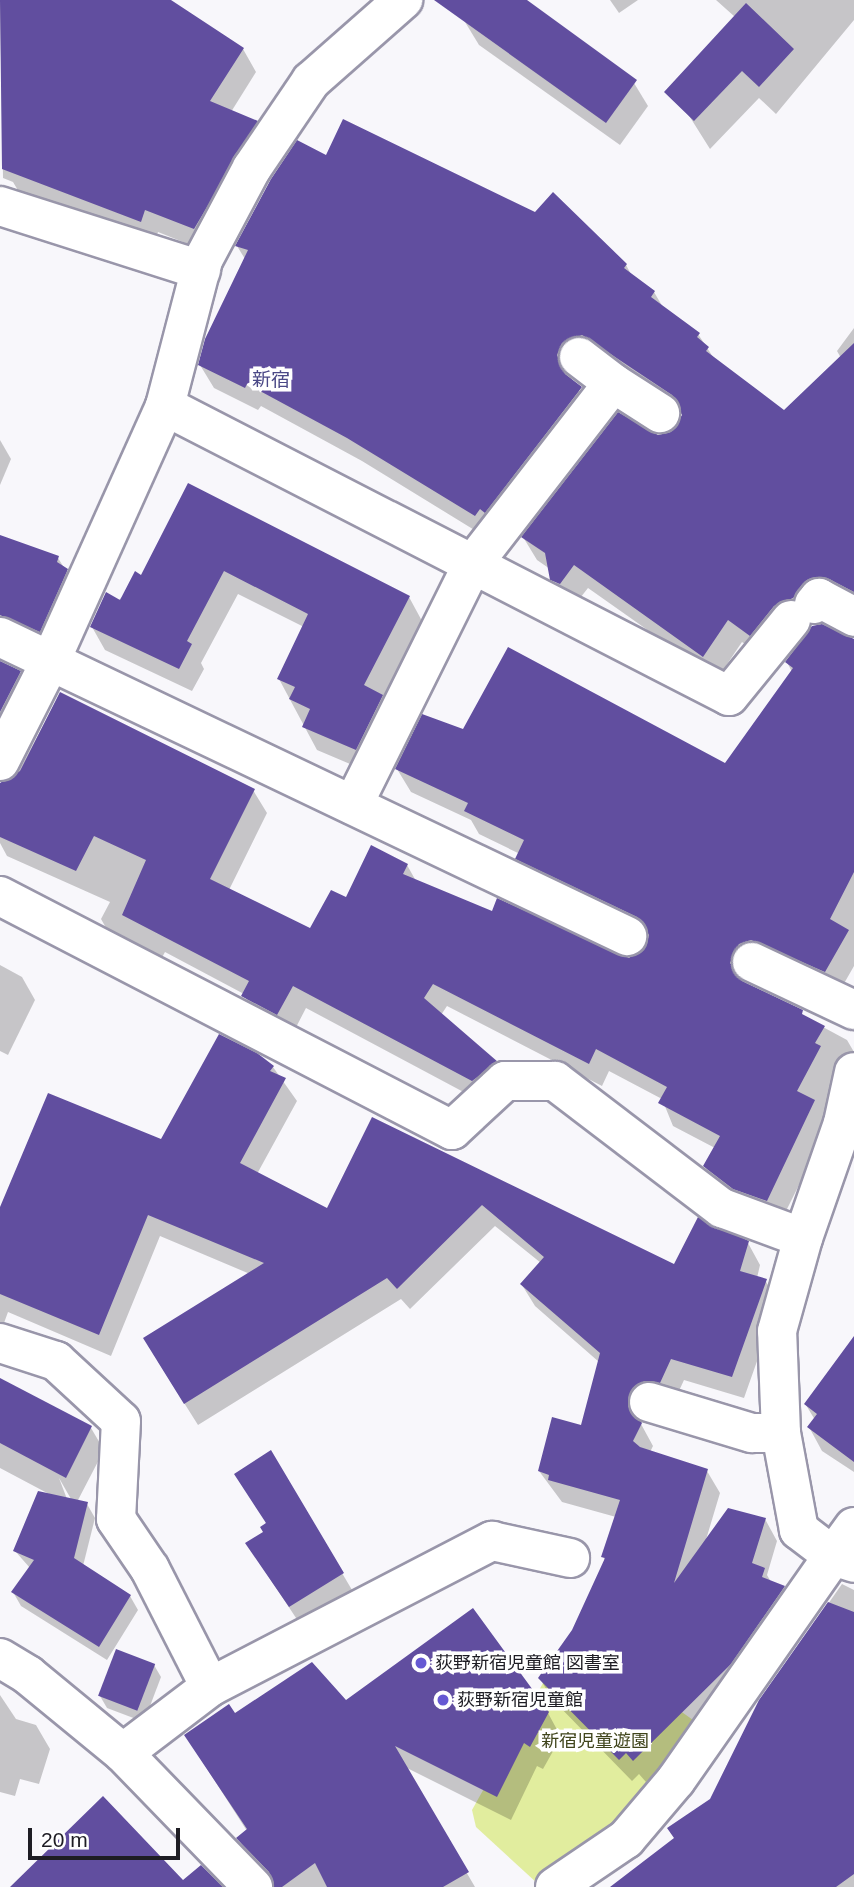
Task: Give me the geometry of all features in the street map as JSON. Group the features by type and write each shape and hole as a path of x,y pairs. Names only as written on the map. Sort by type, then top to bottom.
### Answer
{"street":[{"path":"0,761 51,660 165,406 201,270 252,168 311,81 403,0"},
{"path":"0,206 201,270"},
{"path":"579,357 660,413"},
{"path":"353,805 472,565 613,383"},
{"path":"165,406 729,696 802,612 819,598 854,617"},
{"path":"0,638 627,936"},
{"path":"0,896 452,1130 505,1081 555,1081 722,1208 803,1238"},
{"path":"752,962 854,1010"},
{"path":"555,1887 626,1839 676,1780 847,1549 799,1530 780,1433 777,1331 803,1238 848,1124 854,1072"},
{"path":"0,1343 56,1361 121,1421 116,1519 150,1569 210,1687"},
{"path":"649,1402 751,1433 780,1433"},
{"path":"123,1752 210,1687 492,1541 570,1558"},
{"path":"0,1658 28,1675 123,1752 253,1887"}],"green space":[{"name":"新宿児童遊園","path":"571,1633 700,1725 627,1823 537,1883 476,1827 472,1810"}],"building":[{"path":"0,0 171,0 244,48 210,101 258,121 194,229 145,210 141,222 2,169"},
{"path":"434,0 527,0 637,80 606,123"},
{"path":"746,3 794,49 759,87 742,71 694,121 664,92"},
{"path":"343,119 535,212 553,192 627,264 624,268 655,291 651,297 700,333 697,337 709,347 706,351 784,410 854,343 854,592 829,579 811,578 793,598 774,606 750,636 728,620 703,657 574,565 560,584 550,580 545,553 521,537 618,412 658,435 671,432 682,415 672,395 582,335 562,343 557,355 565,374 582,387 485,513 480,509 475,516 347,438 247,384 245,388 198,365 205,339 248,250 235,246 271,179 297,140 326,155"},
{"path":"188,483 410,596 364,685 383,695 356,750 302,727 310,709 289,699 295,687 277,679 308,614 224,571 187,641 192,644 179,669 90,627 106,592 120,600 135,571 141,575"},
{"path":"0,535 59,556 57,562 68,569 40,632 0,615"},
{"path":"822,624 854,639 854,872 830,919 849,930 825,972 751,940 739,944 730,963 742,981 803,1010 802,1014 825,1026 815,1043 821,1046 797,1091 815,1100 767,1201 733,1189 703,1166 720,1136 658,1103 667,1087 596,1049 589,1064 433,984 424,998 498,1062 472,1081 293,986 277,1015 241,996 249,981 122,915 146,860 94,836 76,871 0,837 0,783 20,771 60,692 255,789 210,879 310,928 331,890 346,897 371,845 408,864 403,874 492,911 497,898 629,958 646,946 649,935 637,917 515,859 524,840 464,811 468,803 395,769 422,714 463,729 508,647 725,763 793,668 785,662 812,626"},
{"path":"0,661 21,671 0,712"},
{"path":"219,1034 257,1053 274,1066 270,1071 286,1078 240,1163 327,1208 372,1117 674,1264 698,1217 749,1241 740,1271 767,1279 732,1377 671,1359 660,1383 645,1381 634,1387 628,1406 642,1423 633,1441 640,1447 708,1469 674,1583 728,1508 766,1518 752,1563 765,1568 762,1577 785,1586 731,1664 633,1761 626,1753 619,1760 538,1678 572,1630 605,1558 601,1557 620,1500 548,1480 549,1475 538,1471 552,1417 581,1425 600,1353 520,1284 544,1257 482,1205 397,1289 387,1278 184,1404 143,1338 264,1263 148,1215 99,1335 0,1294 0,1207 48,1093 161,1139"},
{"path":"854,1336 854,1462 807,1427 817,1414 804,1404"},
{"path":"0,1378 92,1426 66,1478 0,1443"},
{"path":"271,1450 344,1573 289,1607 245,1543 263,1532 260,1527 266,1523 234,1474"},
{"path":"38,1491 88,1502 74,1558 131,1595 99,1647 11,1592 34,1560 13,1551"},
{"path":"828,1602 854,1612 854,1874 836,1887 610,1887 674,1838 667,1828 710,1799 759,1700"},
{"path":"473,1608 549,1712 530,1747 524,1743 497,1797 395,1746 469,1872 443,1887 327,1887 315,1863 282,1887 274,1887 269,1872 236,1838 247,1829 184,1735 229,1704 235,1713 312,1662 346,1700"},
{"path":"116,1649 155,1664 137,1711 98,1696"},
{"path":"103,1796 183,1880 201,1865 223,1887 10,1887"}],"place":[{"name":"荻野新宿児童館 図書室","path":"421,1663"},
{"name":"荻野新宿児童館","path":"443,1700"}],"district":[{"name":"新宿","path":"271,380"}]}
